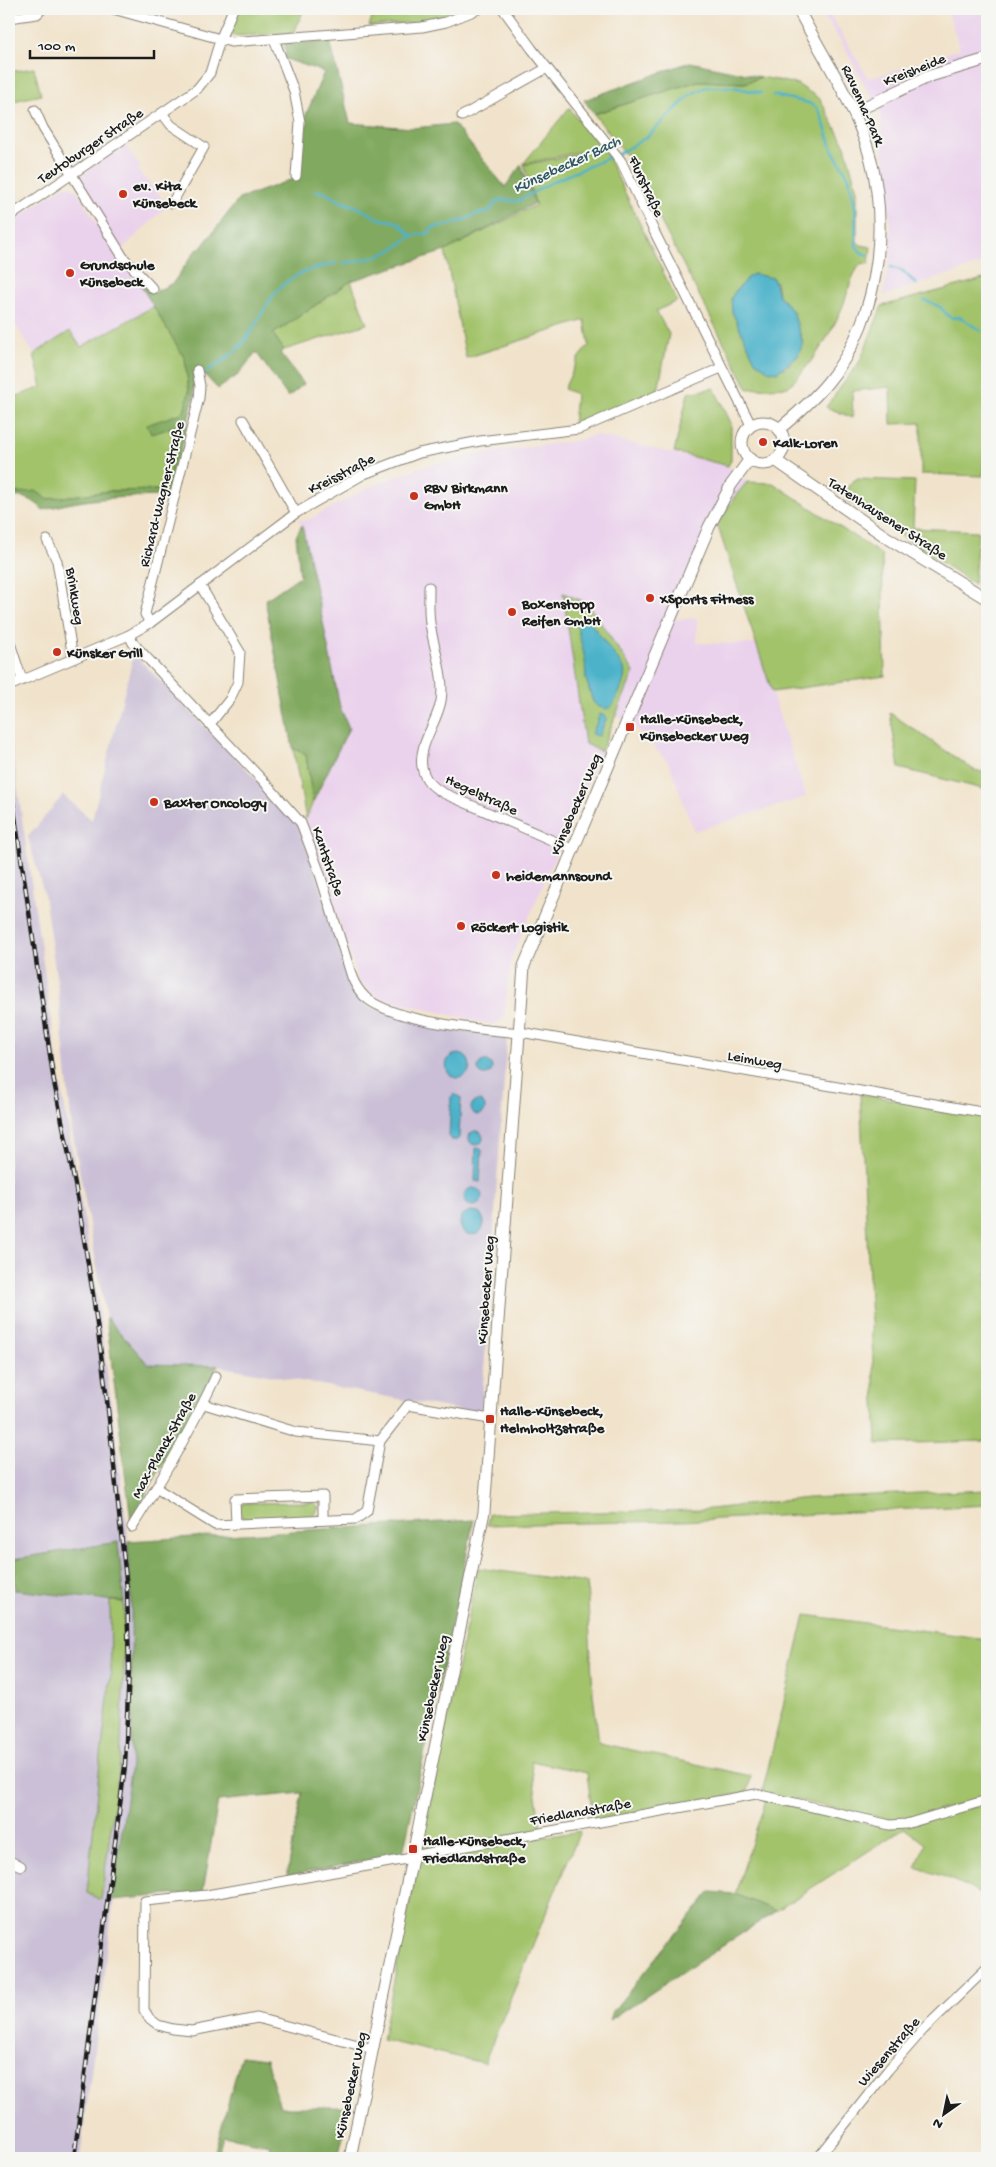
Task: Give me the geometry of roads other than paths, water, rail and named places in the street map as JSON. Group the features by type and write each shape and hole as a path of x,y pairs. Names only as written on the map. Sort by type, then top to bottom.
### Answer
{"street":[{"path":"9,18 37,14 42,9"},
{"path":"113,9 231,42 429,26 446,22 478,9"},
{"name":"Teutoburger Straße","path":"9,217 162,113 204,82 210,73 220,40 233,9"},
{"name":"Flurstraße","path":"503,9 547,68 614,149 722,368"},
{"name":"Ravenna-Park","path":"779,429 806,406 829,381 851,346 869,304 876,273 880,240 878,193 872,163 854,112 798,9"},
{"path":"274,38 294,91 300,122 296,176"},
{"name":"Kreisheide","path":"854,112 930,76 987,59"},
{"path":"462,116 547,68"},
{"path":"35,110 43,128 123,257 153,289"},
{"name":"Teutoburger Straße","path":"162,113 171,125 204,147 172,203"},
{"path":"722,368 751,425"},
{"name":"Kreisstraße","path":"9,686 129,635 150,623 296,513 364,474 420,453 480,441 579,429 722,368"},
{"name":"Richard-Wagner-Straße","path":"150,623 145,614 199,398 200,386 197,370"},
{"path":"243,420 296,513"},
{"path":"763,422 775,425 779,429 783,435 783,449 775,460 764,464 750,460 743,450 742,443 743,436 751,425 763,422"},
{"name":"Künsebecker Weg","path":"350,2158 484,1512 524,966 710,527 728,491 750,460"},
{"name":"Tatenhausener Straße","path":"775,460 886,537 987,599"},
{"name":"Brinkweg","path":"47,540 57,561 73,658"},
{"path":"200,585 240,652 238,682 230,699 210,724"},
{"name":"Hegelstraße","path":"429,587 430,628 440,667 442,687 439,711 423,750 422,768 426,778 431,786 443,793 572,849"},
{"name":"Kantstraße","path":"129,635 133,643 270,787 305,830 352,978 359,991 366,998 399,1014 448,1025 518,1033"},
{"path":"9,640 22,680"},
{"name":"Leimweg","path":"518,1033 987,1113"},
{"name":"Max-Planck-Straße","path":"132,1527 204,1404 216,1376"},
{"path":"204,1404 296,1432 380,1441"},
{"path":"156,1488 215,1524 356,1519 367,1511 380,1441 408,1405 490,1419"},
{"path":"236,1524 235,1499 323,1496 324,1520"},
{"name":"Friedlandstraße","path":"373,2049 257,2018 192,2031 158,2025 149,2018 144,2010 145,1901 207,1895 756,1794 890,1825 906,1824 987,1800"},
{"path":"9,1861 21,1866"},
{"name":"Wiesenstraße","path":"818,2158 888,2070 923,2030 987,1968"}],"water":[{"path":"754,274 773,278 778,294 793,312 803,343 798,356 777,372 769,371 755,361 732,312 731,298 748,277"},
{"path":"583,617 590,622 624,668 624,679 618,696 613,705 607,709 593,702 586,679 585,659 577,626 578,620"},
{"path":"600,714 607,717 599,736 592,734"},
{"path":"458,1054 463,1055 469,1061 469,1071 463,1077 458,1078 453,1077 447,1071 446,1066 447,1061 453,1055"},
{"path":"482,1061 488,1061 492,1068 488,1075 482,1075 478,1071 478,1065"},
{"path":"454,1094 461,1098 459,1138 451,1140 449,1137 451,1097"},
{"path":"475,1101 481,1101 485,1108 481,1115 475,1115 471,1111 471,1105"},
{"path":"476,1131 481,1133 483,1138 481,1143 476,1145 471,1143 469,1138 471,1133"},
{"path":"476,1148 482,1149 480,1182 475,1181"},
{"path":"473,1188 479,1191 482,1197 479,1203 473,1206 467,1203 464,1197 467,1191"},
{"path":"472,1211 480,1215 484,1223 480,1231 472,1235 464,1231 460,1223 464,1215"}],"waterway":[{"name":"Künsebecker Bach","path":"618,154 647,137 690,95 706,87 733,87 761,93"},
{"name":"Künsebecker Bach","path":"773,95 809,103 817,108 833,151 849,178 855,207 856,246 862,253 868,255"},
{"name":"Künsebecker Bach","path":"343,263 381,255 412,236 429,233 433,227 444,226 464,220 475,214 489,211 496,202 501,200 518,201 554,181 613,156"},
{"path":"315,191 324,192 380,219 397,222 411,235"},
{"name":"Künsebecker Bach","path":"206,372 228,357 243,343 264,309 285,283 302,273 335,263"},
{"name":"Künsebecker Bach","path":"891,267 903,271 916,284"},
{"name":"Künsebecker Bach","path":"924,300 940,307 948,316 952,318 960,317 981,331"}],"railway":[{"path":"9,776 54,1082 75,1184 93,1294 107,1400 127,1589 129,1669 125,1766 74,2158"}],"place":[{"name":"ev. Kita Künsebeck","path":"123,194"},
{"name":"Grundschule Künsebeck","path":"70,273"},
{"name":"Kalk-Loren","path":"763,442"},
{"name":"RBV Birkmann GmbH","path":"414,496"},
{"name":"XSports Fitness","path":"650,598"},
{"name":"Boxenstopp Reifen GmbH","path":"512,612"},
{"name":"Künsker Grill","path":"57,652"},
{"name":"Halle-Künsebeck, Künsebecker Weg","path":"630,727"},
{"name":"Baxter Oncology","path":"154,802"},
{"name":"heidemannsound","path":"496,875"},
{"name":"Röckert Logistik","path":"461,926"},
{"name":"Halle-Künsebeck, Helmholtzstraße","path":"490,1419"},
{"name":"Halle-Künsebeck, Friedlandstraße","path":"413,1849"}]}
